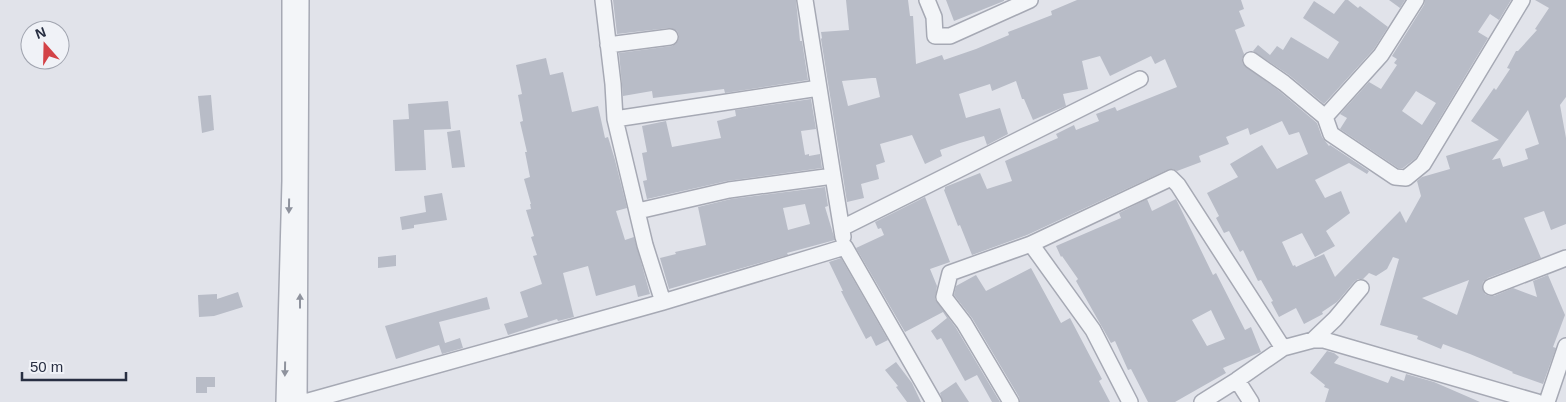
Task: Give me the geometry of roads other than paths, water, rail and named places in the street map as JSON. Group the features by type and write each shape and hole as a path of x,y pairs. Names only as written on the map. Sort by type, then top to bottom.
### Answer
{"street":[{"path":"284,402 290,181 290,0"},
{"path":"299,402 300,0"},
{"path":"603,0 613,84 615,119 645,245 663,302"},
{"path":"804,0 845,247 934,402"},
{"path":"927,0 934,17 935,36 950,36 1030,0"},
{"path":"1324,117 1381,55 1416,0"},
{"path":"1251,60 1324,117 1331,134 1395,177 1406,178 1423,164 1522,0"},
{"path":"608,45 670,37"},
{"path":"842,228 1140,79"},
{"path":"615,119 819,88"},
{"path":"638,211 730,190 833,176"},
{"path":"1011,402 964,323 944,297 950,273 1031,244 1172,178 1283,348"},
{"path":"1031,244 1093,330 1130,402"},
{"path":"305,402 663,302 845,247"},
{"path":"1491,287 1566,258"},
{"path":"1313,340 1335,319 1362,288"},
{"path":"1202,402 1283,348 1313,340 1324,340 1537,402"},
{"path":"1547,402 1566,346"},
{"path":"1237,380 1251,402"}]}
